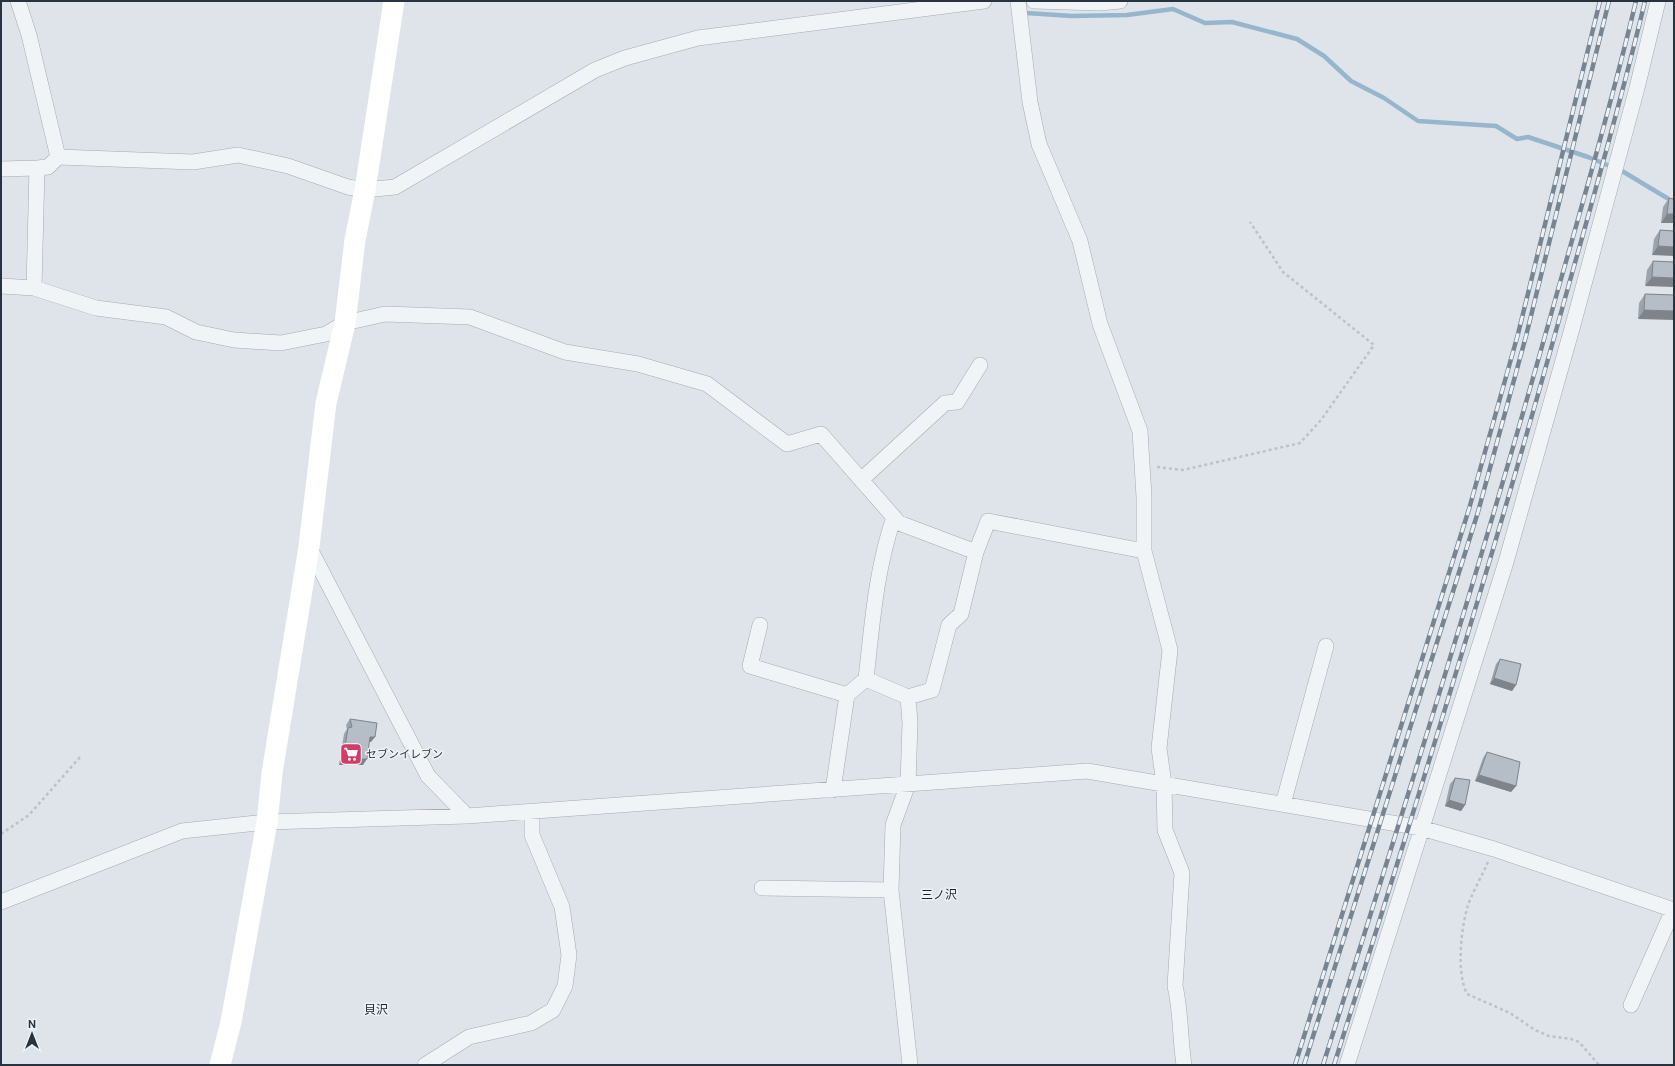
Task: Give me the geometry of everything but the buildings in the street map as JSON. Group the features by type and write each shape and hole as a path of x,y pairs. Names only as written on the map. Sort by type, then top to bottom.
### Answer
{"street":[{"path":"18,1 29,34 58,157"},
{"path":"220,1065 231,1022 267,822 272,773 309,547 326,403 345,323 355,240 365,190 394,1"},
{"path":"1,169 48,167 58,157 193,162 238,155 288,166 348,187 365,190 395,187 595,70 625,58 698,38 984,1"},
{"path":"1018,1 1030,102 1039,144 1080,241 1100,324 1140,431 1144,551 1170,650 1159,748 1164,784 1165,830 1182,873 1175,986 1178,998 1180,1036 1184,1065"},
{"path":"1034,1 1100,3 1120,1"},
{"path":"1347,1065 1506,562 1569,341 1637,88 1658,1"},
{"path":"34,288 37,168"},
{"path":"1,286 34,288 96,308 166,317 196,332 234,340 281,343 326,334 345,323 385,314 470,317 565,352 638,364 707,384 786,444 821,434 899,523 976,552"},
{"path":"861,480 945,403 957,402 980,366"},
{"path":"833,790 847,695 866,679 871,632 884,547 894,517"},
{"path":"866,679 908,697 932,690 950,625 961,614 976,552 988,521 1144,551"},
{"path":"309,547 428,776 467,816"},
{"path":"760,625 750,666 847,695"},
{"path":"1282,804 1326,646"},
{"path":"908,697 910,723 908,784 893,825 891,890 910,1065"},
{"path":"1,902 182,831 267,822 467,816 532,812 1087,771 1421,828 1494,849 1673,910 1631,1005"},
{"path":"425,1065 469,1037 531,1023 537,1020 553,1010 565,986 569,955 562,907 532,835 532,812"},
{"path":"762,888 891,890"}],"path":[{"path":"1142,465 1183,470 1300,443 1321,420 1374,346 1283,272 1250,222"},
{"path":"1,834 28,815 80,757"},
{"path":"1494,849 1468,905 1462,945 1461,978 1463,986 1467,994 1510,1013 1535,1030 1549,1036 1571,1039 1579,1042 1599,1065"}],"waterway":[{"path":"1026,13 1072,16 1127,15 1173,9 1205,23 1232,22 1297,39 1324,56 1351,81 1384,98 1418,121 1496,126 1517,139 1528,137 1588,157 1612,167"},
{"path":"1622,171 1667,198"}],"railway":[{"path":"1295,1065 1469,509 1518,334 1600,1"},
{"path":"1304,1065 1478,512 1526,336 1609,1"},
{"path":"1323,1065 1503,482 1589,180 1636,1"},
{"path":"1334,1065 1423,780 1509,494 1606,152 1645,1"}],"place":[{"name":"セブンイレブン","path":"351,754"}],"district":[{"name":"三ノ沢","path":"939,895"},
{"name":"貝沢","path":"376,1010"}]}
